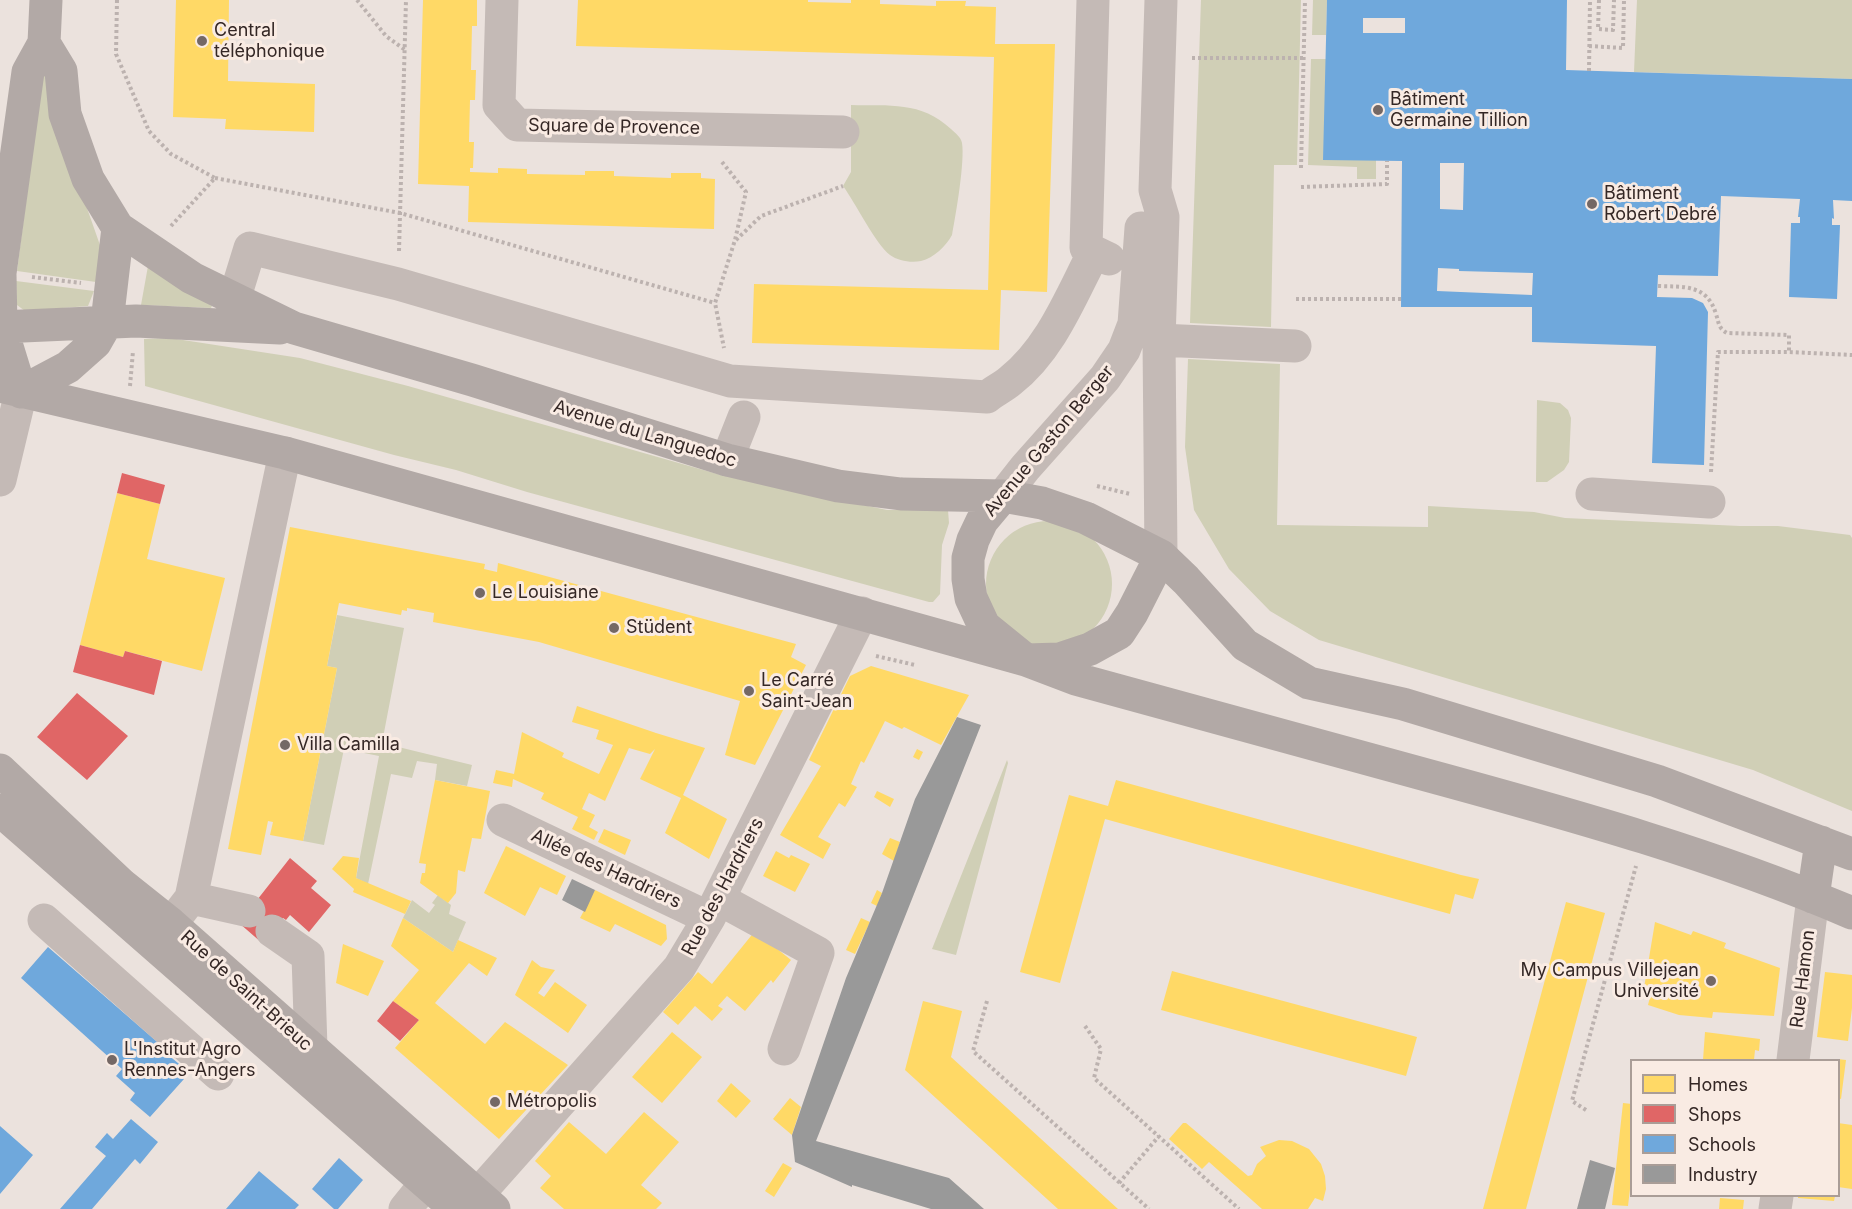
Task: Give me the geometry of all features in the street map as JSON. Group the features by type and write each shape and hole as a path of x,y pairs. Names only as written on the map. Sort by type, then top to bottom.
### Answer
{"main road":[{"path":"10,388 1,327 28,72 44,43 46,0"},
{"path":"10,388 68,367 122,321 112,287 118,228 88,179 66,114 61,71 44,43"},
{"name":"Avenue du Languedoc","path":"118,228 192,278 294,328 472,380 727,460 838,486 901,494 1003,496"},
{"name":"Avenue du Languedoc","path":"1,327 122,321 294,328"},
{"path":"10,388 285,453 1026,660 1076,679 1543,807 1644,836 1852,913"},
{"path":"1003,496 1042,503 1086,518 1161,556 1245,645 1309,683 1403,704 1657,781 1852,854"},
{"name":"Avenue Gaston Berger","path":"1003,496 982,521 973,540 969,558 970,598 984,626 1026,660 1060,659 1090,649 1119,633 1132,613 1161,556"},
{"name":"Rue de Saint-Brieuc","path":"0,770 122,885 171,924 311,1048 473,1205"},
{"name":"Rue de Saint-Brieuc","path":"5,824 426,1183 473,1205"},
{"path":"1813,897 1821,842"}],"street":[{"name":"Square de Provence","path":"502,0 499,105 517,125 843,132"},
{"path":"1093,0 1086,248 1125,267 1150,269"},
{"name":"Avenue Gaston Berger","path":"1161,0 1155,190 1142,217 1159,340 1161,556"},
{"path":"234,300 250,248 398,284 730,381 987,397 1011,380 1035,357 1057,324 1094,252"},
{"name":"Avenue Gaston Berger","path":"1003,496 1105,378 1124,350 1150,269"},
{"path":"1159,340 1295,346"},
{"path":"0,480 10,388"},
{"path":"727,460 744,417"},
{"path":"171,924 191,898 285,453"},
{"path":"1592,494 1709,502"},
{"name":"Rue des Hardriers","path":"473,1205 679,968 714,908 862,614"},
{"name":"Allée des Hardriers","path":"503,820 818,953 784,1049"},
{"name":"Rue Hamon","path":"1793,1059 1813,897"},
{"path":"191,898 260,921 308,956 311,1048"},
{"path":"44,920 218,1074"},
{"path":"405,1209 426,1183"}],"path":[{"path":"117,0 116,54 149,131 171,154 215,178 400,213 715,303"},
{"path":"357,0 386,36 405,50"},
{"path":"398,284 406,0"},
{"path":"1301,168 1305,0"},
{"path":"1588,71 1590,0"},
{"path":"1599,0 1598,30 1613,30 1614,0"},
{"path":"1589,46 1623,48 1624,0"},
{"path":"1183,58 1304,58"},
{"path":"707,129 724,165 746,192 735,240 715,303 730,381"},
{"path":"1301,187 1387,184 1387,161"},
{"path":"149,250 215,178"},
{"path":"735,240 762,216 843,186"},
{"path":"8,275 112,287"},
{"path":"1658,286 1688,287 1700,291 1710,301 1717,316 1717,324 1727,333 1789,335 1790,352"},
{"path":"1296,299 1401,299"},
{"path":"122,321 128,416"},
{"path":"1709,502 1718,352 1852,355"},
{"path":"1586,1110 1572,1101 1644,836"},
{"path":"987,1001 973,1051 1149,1209"},
{"path":"1085,1026 1101,1049 1094,1078 1239,1209"},
{"path":"1119,1183 1159,1136"}],"green space":[{"path":"1201,0 1301,0 1297,165 1274,165 1271,327 1190,323"},
{"path":"1313,0 1327,0 1326,35 1312,35"},
{"path":"1637,0 1852,0 1852,79 1634,72"},
{"path":"1311,59 1326,59 1376,160 1376,179 1357,179 1357,167 1308,165"},
{"path":"43,68 68,154 101,248 96,282 17,271"},
{"path":"851,105 916,109 940,120 958,135 963,151 952,235 943,247 930,257 921,261 909,262 890,255 878,242 843,186 851,172"},
{"path":"148,266 212,306 211,308 141,305"},
{"path":"16,281 94,291 88,306 25,311 17,305"},
{"path":"170,338 300,358 408,386 721,475 887,510 948,510 949,523 942,545 940,594 933,602 929,602 145,386 144,339"},
{"path":"1188,359 1280,364 1277,525 1428,527 1428,506 1534,512 1565,518 1778,526 1850,535 1852,538 1852,811 1753,770 1319,640 1270,611 1229,569 1194,510 1185,447"},
{"path":"1537,400 1560,403 1568,410 1571,418 1569,462 1564,470 1547,482 1536,482"},
{"path":"1049,521 1073,526 1094,539 1107,560 1112,584 1107,608 1094,629 1073,642 1049,647 1025,642 1004,629 991,608 986,584 991,560 1004,539 1025,526"},
{"path":"337,615 404,628 382,743 472,765 467,786 435,780 437,764 417,761 412,778 391,774 368,884 356,878 379,756 344,749 324,845 303,841 337,668 327,666"},
{"path":"1007,760 956,955 932,949"},
{"path":"438,895 451,905 449,914 466,922 453,952 403,918 412,900 429,913"}],"building: Homes":[{"name":"Central téléphonique","path":"176,0 229,0 228,81 315,84 314,132 225,129 226,119 173,117"},
{"path":"423,0 477,0 477,26 472,26 471,70 476,70 475,100 470,100 469,142 474,142 473,168 470,168 470,172 498,173 498,168 527,169 527,174 585,175 585,171 614,171 614,176 671,178 671,173 701,173 701,178 715,179 714,229 468,222 469,186 418,184"},
{"path":"578,0 808,0 808,2 851,3 851,0 880,0 880,4 936,6 936,1 966,1 965,6 996,7 995,44 1055,44 1047,292 1001,290 999,350 752,343 754,284 988,290 994,57 576,46"},
{"path":"117,493 160,504 147,559 225,578 202,671 125,651 123,657 80,645"},
{"path":"290,527 485,564 484,569 497,572 498,563 796,644 791,657 806,665 755,765 725,755 740,701 539,642 433,622 434,613 407,608 407,611 402,610 401,615 339,603 327,666 337,668 303,841 270,835 273,822 268,821 261,855 228,849"},
{"path":"871,666 969,695 941,745 904,727 902,729 885,721 864,763 861,761 851,784 857,787 845,807 839,803 818,837 831,844 823,859 780,835 821,766 809,760 850,676"},
{"path":"577,706 705,748 683,795 727,819 709,859 665,833 681,798 640,779 655,749 650,754 629,748 605,801 589,793 582,809 595,815 589,827 598,832 594,840 572,829 578,817 541,799 544,793 513,779 512,787 493,783 496,770 514,774 522,732 564,753 562,757 599,774 613,745 596,739 599,730 572,722"},
{"path":"917,749 923,752 919,760 913,757"},
{"path":"435,780 490,791 481,839 472,838 465,872 458,870 456,893 448,903 420,883 426,864 419,863"},
{"path":"1116,780 1479,879 1473,899 1455,894 1450,914 1105,819 1060,983 1020,972 1069,795 1108,806"},
{"path":"877,791 894,799 890,807 874,797"},
{"path":"604,829 631,840 625,855 598,842"},
{"path":"890,838 900,842 894,861 882,854"},
{"path":"506,846 566,876 557,895 540,887 525,916 484,893"},
{"path":"776,851 789,858 791,855 810,864 795,892 763,876"},
{"path":"343,856 359,858 356,878 411,901 405,914 353,892 354,889 332,869"},
{"path":"595,890 666,925 667,939 661,946 615,924 610,932 580,918"},
{"path":"877,890 882,893 877,906 871,903"},
{"path":"1566,902 1605,913 1526,1209 1483,1209"},
{"name":"Métropolis","path":"403,918 453,952 458,940 497,958 487,976 469,963 435,1003 485,1044 505,1022 568,1065 499,1139 395,1048 419,1020 393,1001 419,970 391,946"},
{"path":"861,918 870,922 855,954 846,950"},
{"name":"My Campus Villejean Université","path":"1655,922 1691,935 1693,931 1726,943 1724,948 1780,968 1774,1016 1713,1012 1712,1018 1679,1015 1648,1005 1650,997 1643,994"},
{"path":"755,931 791,960 773,983 771,980 745,1011 727,996 718,1006 723,1009 712,1021 695,1006 678,1025 663,1012 698,972 712,984"},
{"path":"343,944 384,961 368,996 336,983"},
{"path":"532,960 541,967 555,970 538,993 544,997 555,982 587,1005 568,1033 515,995"},
{"path":"1172,971 1417,1037 1406,1076 1161,1010"},
{"path":"1825,972 1852,975 1852,1008 1848,1041 1817,1037"},
{"path":"923,1001 962,1011 951,1057 1118,1209 1058,1209 905,1070"},
{"path":"672,1032 702,1057 662,1103 632,1077"},
{"path":"1705,1032 1760,1039 1759,1051 1755,1050 1754,1059 1703,1059"},
{"path":"1840,1059 1846,1060 1840,1099"},
{"path":"731,1083 751,1101 736,1118 717,1101"},
{"path":"790,1098 801,1107 792,1135 773,1119"},
{"path":"1623,1103 1630,1104 1628,1206 1612,1205"},
{"path":"644,1112 679,1142 641,1185 662,1203 656,1209 564,1209 540,1188 551,1176 535,1161 569,1122 606,1154"},
{"path":"1183,1123 1186,1123 1248,1176 1252,1175 1257,1164 1266,1156 1260,1147 1279,1140 1292,1141 1309,1149 1321,1164 1325,1176 1326,1189 1323,1201 1315,1198 1308,1209 1262,1209 1209,1162 1202,1169 1169,1139"},
{"path":"1840,1123 1852,1125 1852,1189 1840,1187"},
{"path":"783,1163 792,1168 774,1197 765,1191"},
{"path":"1798,1197 1835,1197 1834,1201"},
{"path":"1720,1198 1744,1200 1743,1209 1719,1209"}],"building: Shops":[{"path":"122,473 165,485 160,504 117,493"},
{"path":"80,645 123,657 125,651 162,661 154,695 73,672"},
{"path":"77,693 128,736 87,780 37,737"},
{"path":"290,858 317,881 311,888 331,905 309,932 290,915 286,920 283,918 262,943 239,923"},
{"path":"393,1001 419,1020 400,1041 377,1021"}],"building: Schools":[{"name":"Bâtiment Robert Debré","path":"1327,0 1567,0 1566,70 1852,79 1852,201 1833,200 1832,225 1840,225 1837,299 1789,297 1791,223 1800,223 1800,217 1798,217 1800,199 1721,196 1718,276 1658,275 1657,297 1692,298 1703,303 1708,312 1704,465 1652,463 1656,346 1532,342 1532,307 1401,307 1402,161 1323,160","holes":["1363,18 1405,18 1405,33 1363,33","1440,163 1464,163 1463,210 1440,209","1438,268 1459,269 1459,271 1533,273 1532,295 1437,291"]},
{"path":"48,947 170,1053 167,1054 184,1068 178,1074 184,1079 150,1117 130,1100 135,1093 116,1076 122,1069 21,978"},
{"path":"131,1119 158,1142 140,1164 135,1159 92,1209 60,1209 106,1156 95,1147 107,1133 113,1139"},
{"path":"0,1126 33,1155 0,1194"},
{"path":"339,1158 363,1180 338,1209 334,1209 312,1189"},
{"path":"259,1171 299,1205 295,1209 226,1209"}],"building: Industry":[{"path":"957,717 981,725 816,1141 949,1178 984,1209 931,1209 852,1185 852,1187 795,1162 792,1135 846,978 882,893 915,799"},
{"path":"572,879 595,890 585,912 562,900"},
{"path":"1590,1160 1615,1168 1605,1209 1577,1209"}],"place":[{"name":"Central téléphonique","path":"202,41"},
{"name":"Bâtiment Germaine Tillion","path":"1378,110"},
{"name":"Bâtiment Robert Debré","path":"1592,204"},
{"name":"Le Louisiane","path":"480,593"},
{"name":"Stüdent","path":"614,628"},
{"name":"Le Carré Saint-Jean","path":"749,691"},
{"name":"Villa Camilla","path":"285,745"},
{"name":"My Campus Villejean Université","path":"1711,981"},
{"name":"L'Institut Agro Rennes-Angers","path":"112,1060"},
{"name":"Métropolis","path":"495,1102"}]}
